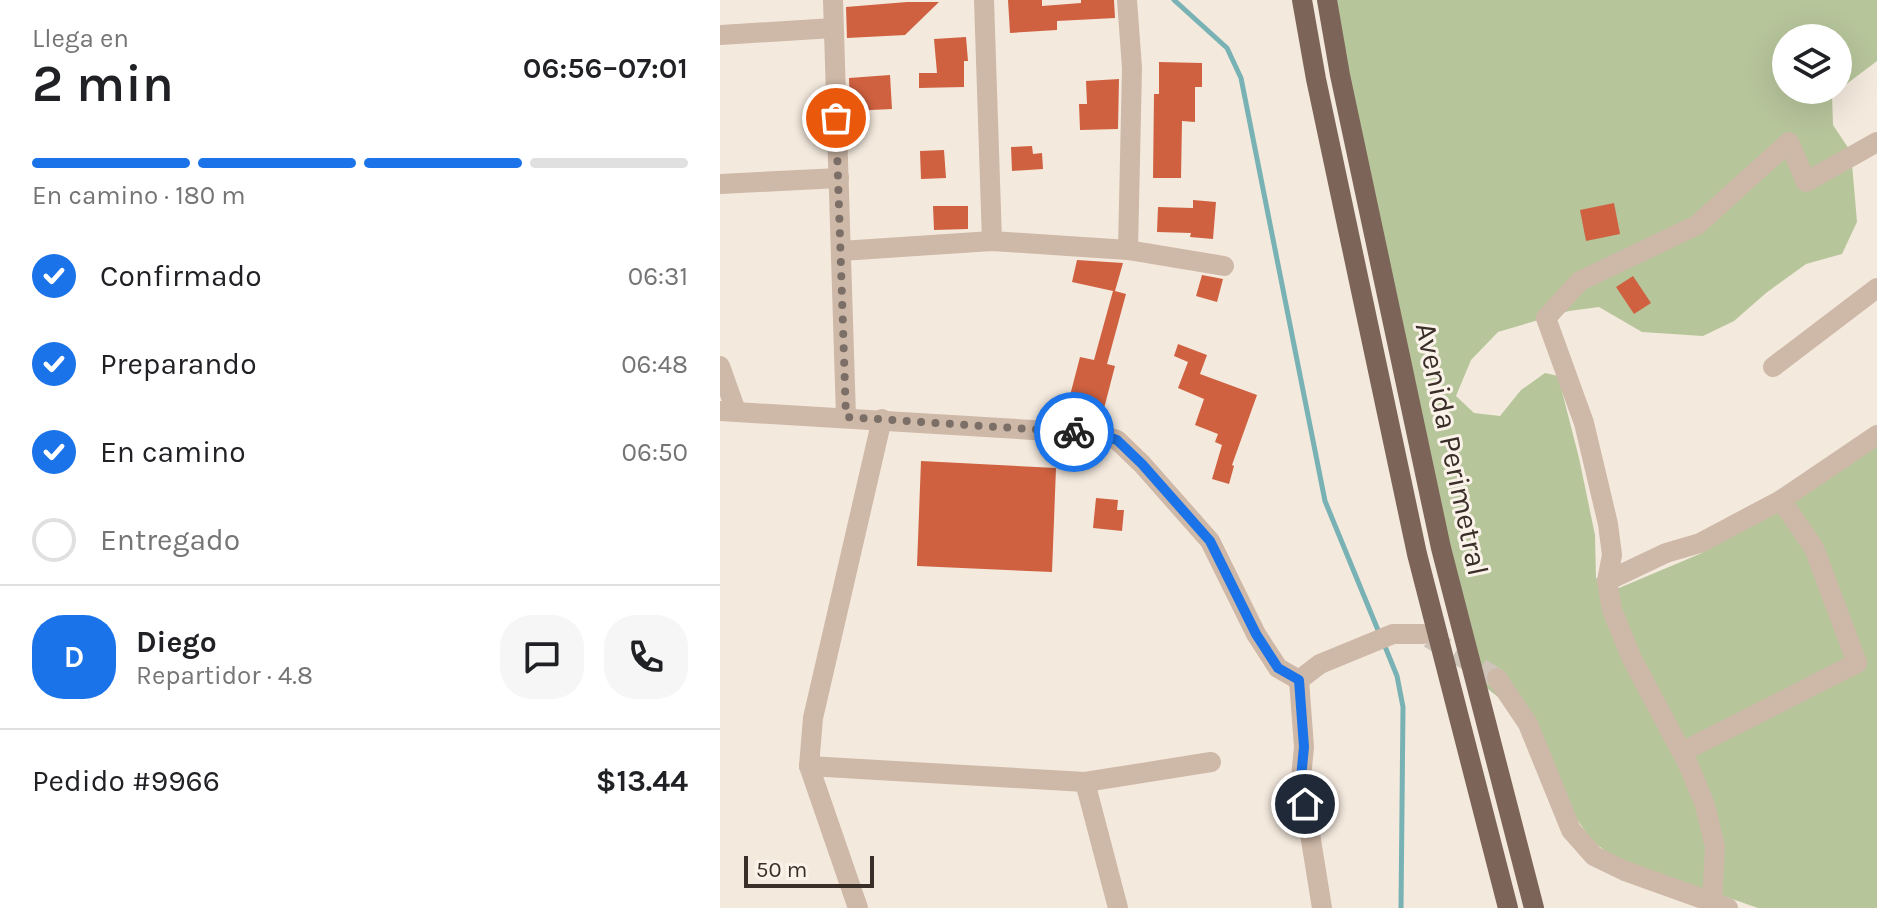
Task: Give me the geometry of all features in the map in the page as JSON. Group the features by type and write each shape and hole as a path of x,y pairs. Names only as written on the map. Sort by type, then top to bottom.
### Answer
{"main road":[{"name":"Avenida Perimetral","path":"1302,0 1319,95 1417,554 1508,908"},
{"name":"Avenida Perimetral","path":"1327,0 1340,75 1441,548 1534,908"}],"street":[{"path":"833,0 846,417"},
{"path":"984,0 992,241"},
{"path":"1127,0 1132,68 1128,250"},
{"path":"720,35 833,28"},
{"path":"1497,678 1528,724 1571,830 1594,856 1625,871 1720,905 1715,847 1705,805 1682,752 1632,659 1612,610 1607,581 1612,555 1608,524 1584,423 1546,318 1580,281 1697,225 1789,142 1806,182 1877,142"},
{"path":"720,184 839,178"},
{"path":"841,251 992,241 1128,250 1224,266"},
{"path":"1773,367 1877,288"},
{"path":"720,366 728,411 1099,434 1117,440 1210,541 1256,634 1278,668 1299,680"},
{"path":"858,908 809,766 813,718 882,419"},
{"path":"1607,581 1666,553 1700,543 1781,500 1877,435"},
{"path":"1682,752 1857,663 1814,548 1781,500"},
{"path":"1299,680 1320,664 1393,634 1423,634"},
{"path":"1299,680 1304,747 1301,778 1322,908"},
{"path":"809,766 1085,782 1211,762"},
{"path":"1085,782 1118,908"}],"green space":[{"path":"1327,0 1877,0 1877,61 1852,80 1852,24 1772,24 1772,104 1832,104 1833,125 1851,152 1857,222 1842,254 1806,264 1734,321 1703,336 1642,332 1599,307 1569,311 1498,332 1471,360 1456,396 1474,413 1500,416 1521,390 1545,373 1558,376 1595,535 1596,578 1619,588 1702,553 1877,446 1877,908 1758,908 1615,858 1592,841 1574,815 1511,707 1476,680"}],"building":[{"path":"1008,0 1042,0 1042,6 1081,3 1081,0 1114,0 1115,18 1057,21 1057,30 1010,33"},
{"path":"939,2 905,35 847,38 846,7"},
{"path":"966,37 968,61 964,61 964,87 919,88 919,73 937,73 934,39"},
{"path":"1159,62 1202,63 1202,87 1195,87 1195,122 1182,121 1181,178 1153,178 1154,94 1159,94"},
{"path":"890,75 892,109 850,111 849,78"},
{"path":"1119,79 1118,129 1080,130 1079,104 1087,104 1086,81"},
{"path":"1032,146 1033,154 1042,153 1043,169 1012,171 1011,147"},
{"path":"944,150 946,178 921,179 920,151"},
{"path":"1193,200 1216,202 1213,239 1190,237 1191,233 1157,232 1158,207 1193,208"},
{"path":"1614,203 1620,234 1586,241 1580,210"},
{"path":"933,206 968,206 968,229 934,230"},
{"path":"1077,260 1123,263 1115,291 1126,294 1107,364 1115,366 1101,420 1066,411 1080,357 1094,360 1113,291 1072,282"},
{"path":"1202,275 1223,279 1217,302 1196,296"},
{"path":"1633,276 1651,303 1634,314 1616,287"},
{"path":"1178,344 1207,355 1200,374 1257,395 1232,465 1229,484 1212,479 1222,445 1215,442 1218,434 1195,425 1204,399 1178,388 1188,362 1174,356"},
{"path":"921,461 1056,468 1052,572 917,566"},
{"path":"1096,498 1118,500 1117,510 1124,510 1122,531 1093,528"}],"waterway":[{"path":"1174,0 1227,48 1241,78 1325,501 1380,635"},
{"path":"1384,644 1397,676 1403,707 1401,908"}],"tunnel":[{"path":"1429,638 1497,678"}],"way so far":[{"path":"836,118 846,417 1074,432"}],"route":[{"path":"1074,432 1099,434 1117,440 1142,464 1210,541 1256,634 1278,668 1299,680 1304,747 1301,778 1305,804"}]}
